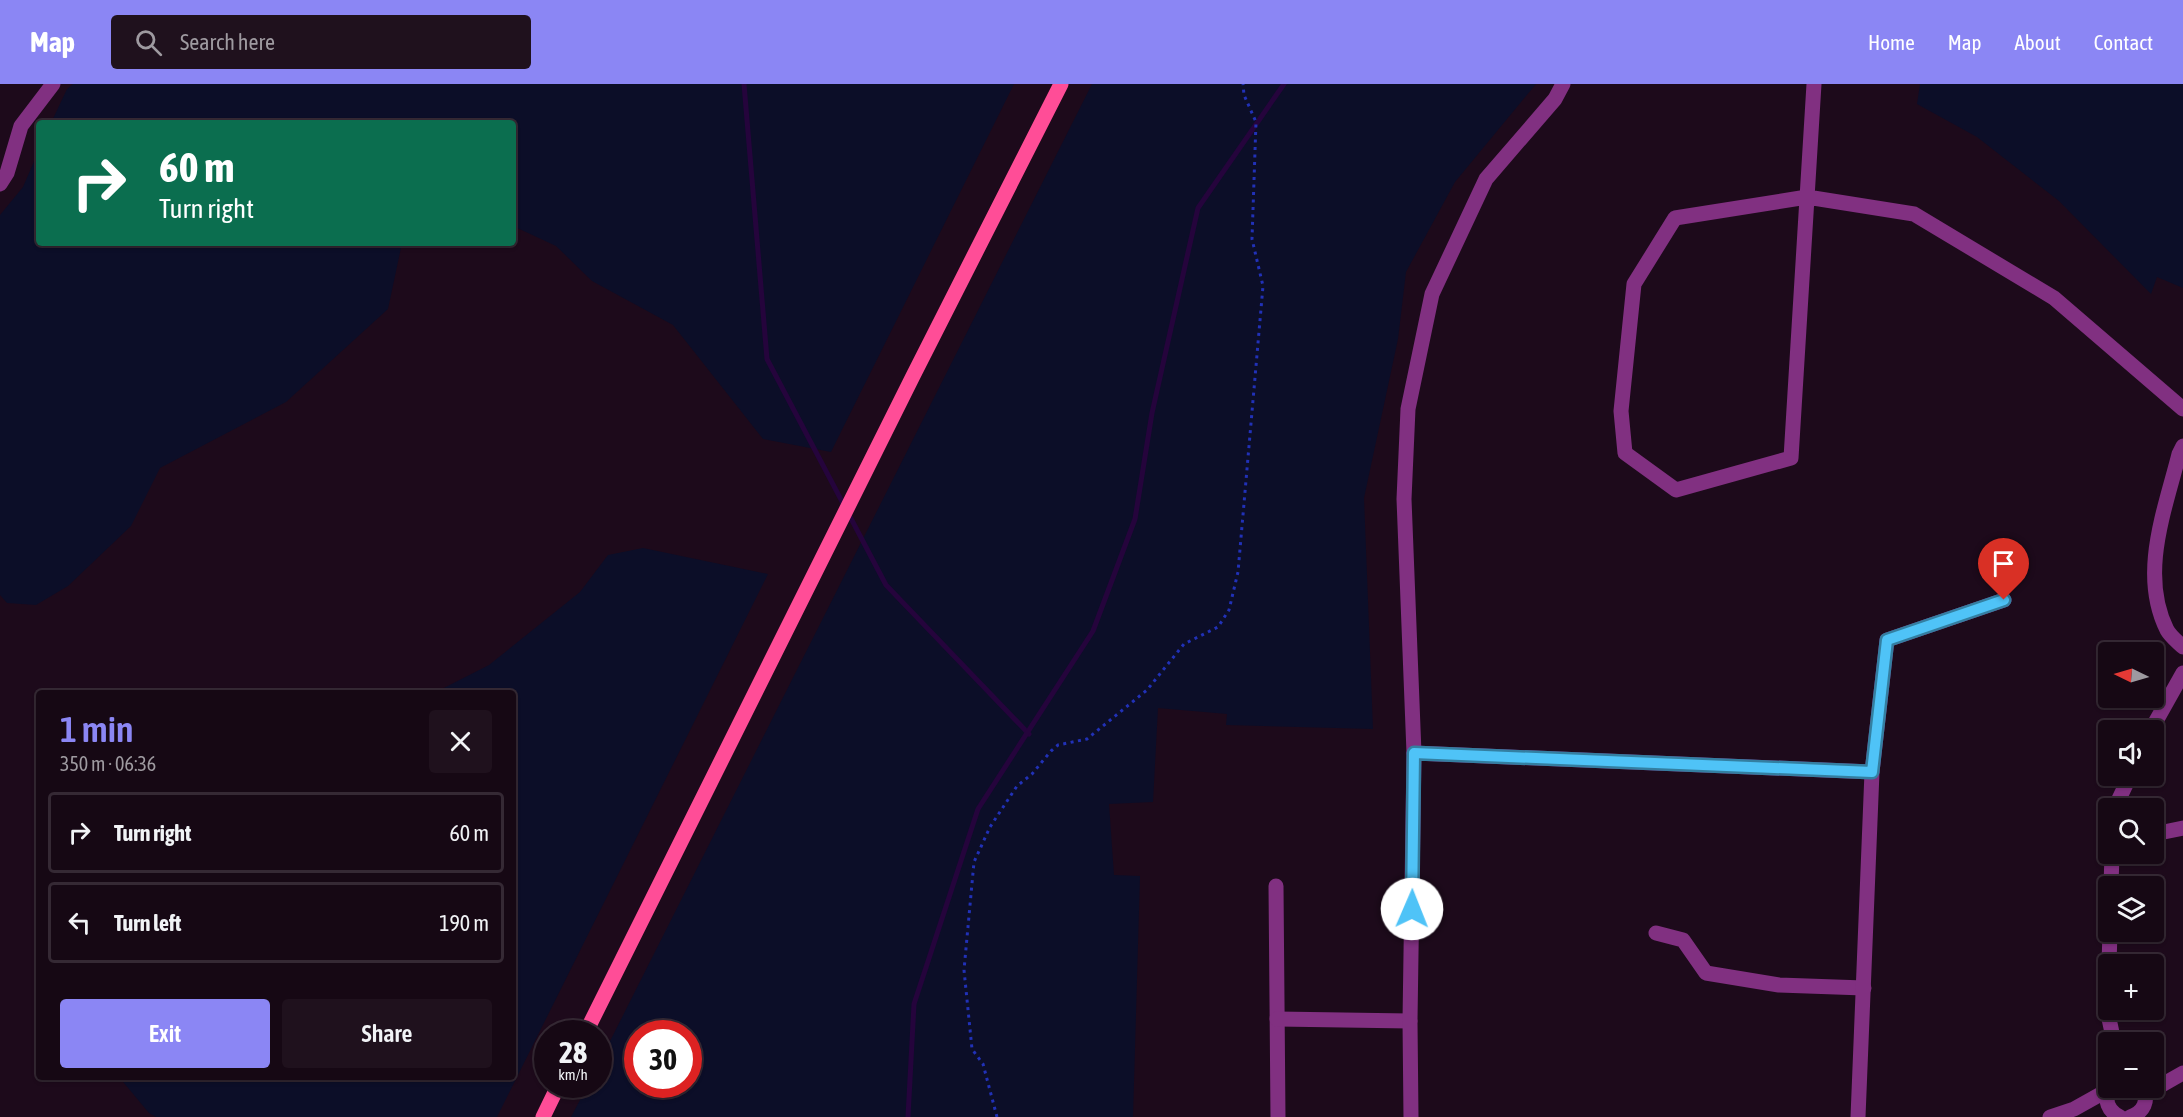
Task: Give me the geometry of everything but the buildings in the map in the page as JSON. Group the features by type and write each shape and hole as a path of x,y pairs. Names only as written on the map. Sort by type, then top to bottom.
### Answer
{"main road":[{"path":"592,1020 1061,84"},
{"path":"543,1117 552,1098"}],"street":[{"path":"0,184 7,173 21,126 53,84"},
{"path":"1411,1117 1414,753 1404,498 1408,410 1432,294 1486,179 1555,99 1563,84"},
{"path":"1814,84 1807,196 1791,458 1676,490 1624,453 1621,411 1634,284 1675,218 1807,196 1914,214 2054,298 2183,409"},
{"path":"2183,446 2155,548 2155,592 2168,632 2183,648"},
{"path":"1858,1117 1872,772 1887,640 2004,600"},
{"path":"2157,720 2183,673"},
{"path":"1414,753 1872,772"},
{"path":"2164,832 2183,828"},
{"path":"1276,886 1278,1117"},
{"path":"1656,933 1683,940 1706,973 1779,985 1864,988"},
{"path":"1277,1019 1410,1021"},
{"path":"2164,1082 2183,1073"},
{"path":"2050,1117 2074,1109 2098,1095"},
{"path":"2107,1098 2110,1110 2120,1117"},
{"path":"2130,1117 2144,1107 2144,1098"}],"path":[{"path":"998,1117 983,1064 972,1049 964,970 974,862 990,827 1017,786 1032,774 1058,745 1087,739 1147,690 1184,645 1218,627 1229,610 1238,572 1263,286 1252,239 1256,122 1244,95 1243,84"}],"shaded area":[{"path":"73,84 1014,84 831,452 763,439 673,325 592,281 556,246 516,227 516,120 52,120 67,89"},
{"path":"1092,84 1536,84 1455,182 1406,272 1398,339 1364,498 1373,729 1226,725 1227,714 1158,708 1153,802 1109,804 1114,875 1140,876 1133,1117 571,1117 581,1098 612,1098 612,1037"},
{"path":"1920,84 2183,84 2183,288 2157,277 2151,294 2059,201 1977,137 1917,104"},
{"path":"36,157 36,246 401,246 388,309 286,402 160,468 131,526 68,586 36,605 7,603 0,595 0,215 23,187"},
{"path":"643,548 768,574 545,1020 534,1020 534,1043 516,1079 516,690 440,690 489,665 580,592 608,555"},
{"path":"122,1080 515,1080 497,1117 156,1117 149,1113"}],"waterway":[{"path":"744,84 767,359 886,585 1029,734"},
{"path":"908,1117 914,1004 978,809 1093,631 1135,519 1152,413 1198,208 1284,84"}],"route":[{"path":"1412,909 1414,753 1872,772 1887,640 2004,600"}]}
